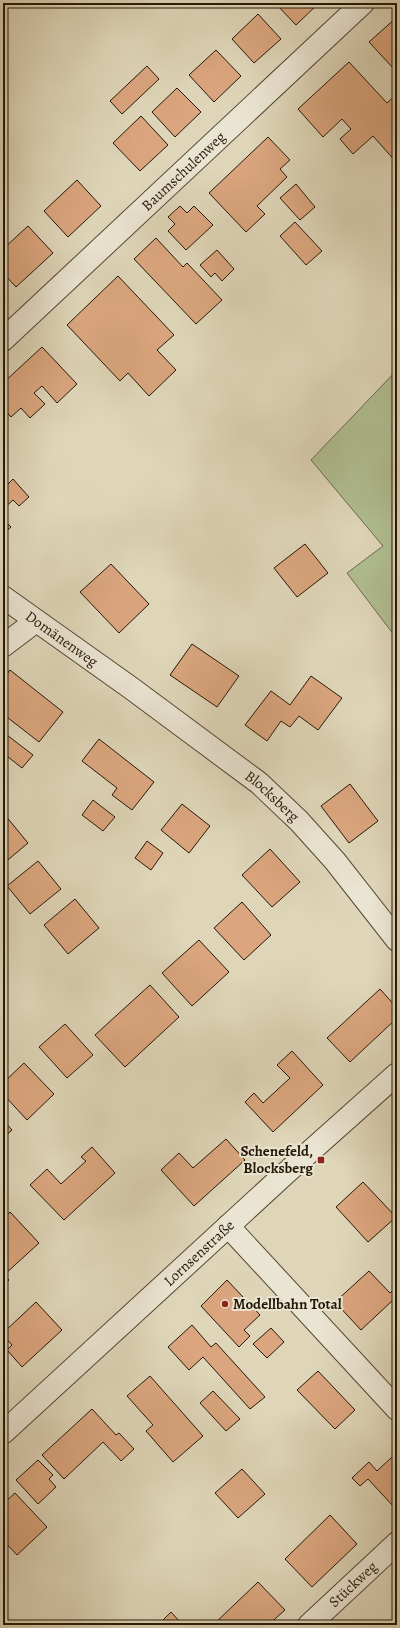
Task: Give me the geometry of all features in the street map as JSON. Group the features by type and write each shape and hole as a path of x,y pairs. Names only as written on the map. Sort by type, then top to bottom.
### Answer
{"street":[{"name":"Baumschulenweg","path":"3,340 363,3"},
{"name":"Domänenweg","path":"3,597 120,680"},
{"path":"3,646 36,621"},
{"name":"Blocksberg","path":"120,680 259,783 299,821 335,861 397,940"},
{"name":"Lornsenstraße","path":"6,1424 397,1074"},
{"path":"228,1226 397,1409"},
{"name":"Stückweg","path":"309,1625 397,1543"}],"green space":[{"path":"397,370 397,639 347,573 383,546 311,460"}],"building":[{"path":"275,3 319,3 296,25"},
{"path":"258,14 281,39 254,63 232,39"},
{"path":"397,17 397,65 393,68 369,42"},
{"path":"216,50 241,76 214,102 189,75"},
{"path":"349,62 387,103 397,94 397,163 373,136 353,154 340,139 351,129 342,119 323,137 298,109"},
{"path":"147,66 159,79 122,114 110,101"},
{"path":"177,88 201,112 175,137 152,112"},
{"path":"141,116 168,145 140,171 113,143"},
{"path":"268,137 290,160 280,169 287,177 257,206 265,214 246,232 209,193"},
{"path":"77,180 101,206 68,237 44,211"},
{"path":"296,184 315,207 300,220 280,198"},
{"path":"180,206 187,213 194,206 213,225 186,250 168,231 175,224 168,217"},
{"path":"295,222 322,251 306,265 280,236"},
{"path":"28,226 53,253 16,287 3,273 3,249"},
{"path":"156,238 183,267 187,263 222,300 196,324 134,259"},
{"path":"217,250 234,269 222,281 215,273 211,277 200,265"},
{"path":"118,276 174,335 157,350 176,370 149,396 128,373 120,381 67,325"},
{"path":"42,347 77,384 57,403 42,386 34,393 45,404 30,418 21,408 11,417 3,408 3,383"},
{"path":"13,479 29,497 19,506 13,500 3,509 3,489"},
{"path":"3,519 11,527 3,534"},
{"path":"305,544 328,573 297,597 274,568"},
{"path":"111,564 149,604 119,633 80,592"},
{"path":"192,644 239,676 217,707 170,675"},
{"path":"10,670 63,712 39,742 3,714 3,679"},
{"path":"311,676 342,698 318,730 299,716 290,727 281,721 267,741 245,725 271,691 290,705"},
{"path":"3,732 33,755 22,768 3,753"},
{"path":"99,739 154,782 132,810 112,795 117,788 82,761"},
{"path":"350,784 378,821 349,843 321,806"},
{"path":"93,800 115,817 103,831 82,815"},
{"path":"182,804 210,826 189,853 161,830"},
{"path":"5,815 28,843 3,864 3,817"},
{"path":"147,841 163,853 151,870 135,858"},
{"path":"270,849 300,882 272,907 242,875"},
{"path":"38,861 61,889 30,914 7,886"},
{"path":"75,899 99,928 68,954 44,925"},
{"path":"242,902 271,935 244,960 214,928"},
{"path":"199,940 229,972 192,1006 162,973"},
{"path":"150,985 179,1017 125,1067 95,1035"},
{"path":"380,989 397,1008 397,1018 350,1062 327,1038"},
{"path":"65,1024 93,1055 67,1078 39,1047"},
{"path":"292,1051 323,1085 273,1132 245,1102 254,1093 263,1103 290,1078 277,1065"},
{"path":"24,1063 54,1094 27,1120 3,1094 3,1083"},
{"path":"3,1120 12,1130 3,1138"},
{"path":"226,1139 245,1160 194,1206 161,1170 179,1153 193,1168"},
{"path":"92,1147 115,1173 64,1220 30,1185 47,1169 61,1184 86,1161 81,1157"},
{"path":"363,1182 396,1217 368,1242 336,1207"},
{"path":"10,1212 39,1243 4,1275 9,1280 3,1286 3,1219"},
{"path":"369,1271 390,1293 397,1286 397,1306 392,1301 361,1330 335,1302"},
{"path":"227,1280 260,1315 244,1330 250,1336 239,1347 201,1306"},
{"path":"36,1302 62,1330 22,1367 7,1350 12,1345 3,1333"},
{"path":"192,1325 211,1347 216,1343 265,1397 250,1409 203,1357 189,1370 168,1347"},
{"path":"271,1328 284,1342 267,1358 253,1344"},
{"path":"318,1371 355,1410 335,1429 297,1390"},
{"path":"150,1376 203,1436 173,1462 146,1431 153,1425 127,1396"},
{"path":"213,1391 240,1419 226,1431 200,1403"},
{"path":"92,1409 116,1435 119,1433 134,1449 121,1461 103,1442 64,1479 42,1455"},
{"path":"392,1457 397,1461 397,1504 394,1507 368,1479 360,1486 352,1478 369,1462 377,1471"},
{"path":"38,1460 53,1475 49,1479 56,1487 38,1504 16,1480"},
{"path":"242,1469 265,1494 238,1518 215,1493"},
{"path":"15,1493 47,1527 17,1555 3,1540 3,1504"},
{"path":"330,1515 357,1544 312,1587 285,1559"},
{"path":"258,1582 285,1610 268,1625 213,1625"},
{"path":"171,1612 183,1625 158,1625"},
{"path":"397,1616 397,1625 387,1625"}],"place":[{"name":"Schenefeld, Blocksberg","path":"321,1160"},
{"name":"Modellbahn Total","path":"225,1304"}]}
